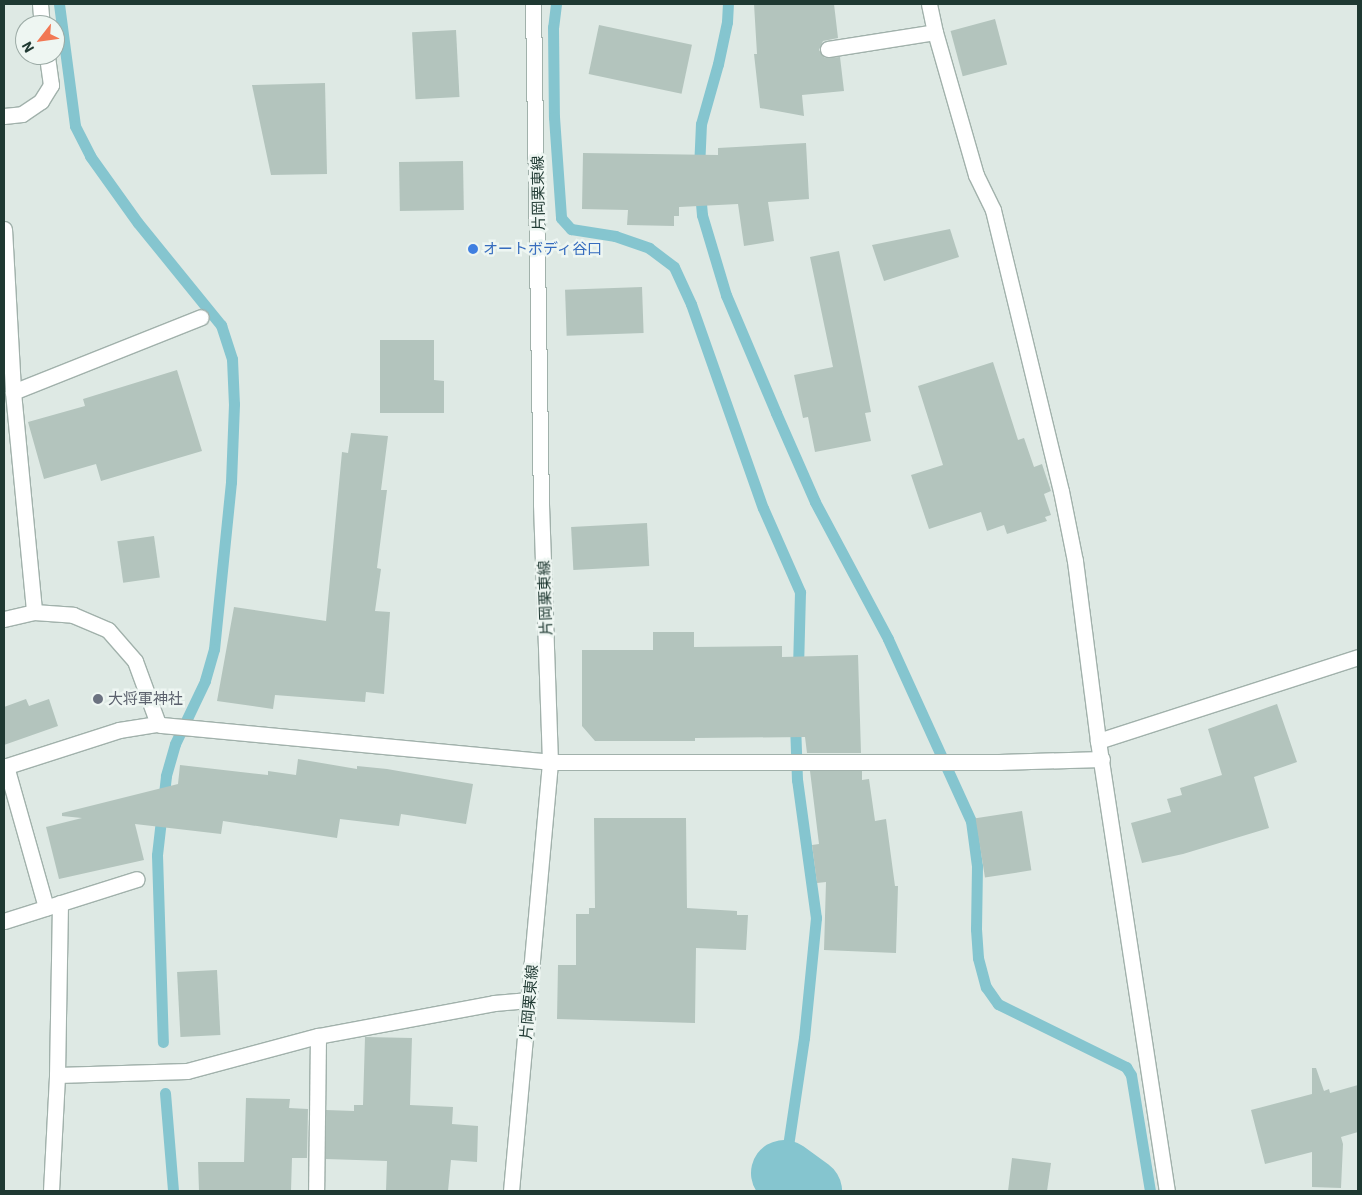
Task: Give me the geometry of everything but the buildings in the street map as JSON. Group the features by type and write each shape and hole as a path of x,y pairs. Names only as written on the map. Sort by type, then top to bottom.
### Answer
{"street":[{"name":"片岡栗東線","path":"511,1191 550,762 541,504 533,4"},
{"path":"929,4 935,32 976,175 993,210 1061,491 1075,561 1098,741 1167,1191"},
{"path":"828,49 935,32"},
{"path":"4,116 22,114 41,101 51,85 48,65"},
{"path":"4,230 13,392 34,612"},
{"path":"13,392 201,317"},
{"path":"4,622 34,612 72,615 108,630 135,661 159,725"},
{"path":"1098,741 1358,657"},
{"path":"51,1191 57,1074 53,905 5,766 119,730 159,725 550,762 999,762 1102,758"},
{"path":"4,921 138,878"},
{"path":"57,1074 187,1071 318,1036 494,1003 529,1000"},
{"path":"316,1191 318,1036"}],"waterway":[{"path":"59,4 75,126 90,156 138,223 221,325 232,359 234,404 231,482 214,649 205,681 175,744 166,776 157,855 163,1042"},
{"path":"556,4 553,27 554,117 561,218 571,229 615,236 649,248 674,267 691,304 763,508 800,592 798,670"},
{"path":"699,169 701,124 718,64 727,22 728,4"},
{"path":"700,192 702,215 726,295 776,413 815,502 888,639 971,821 977,866 976,929 978,958 986,987 998,1004 1126,1067 1131,1075 1150,1191"},
{"path":"770,1191 784,1173 804,1038 816,918 797,780 795,724"},
{"path":"165,1093 173,1191"},
{"path":"784,1173 809,1191"}],"place":[{"name":"オートボディ谷口","path":"473,249"},
{"name":"大将軍神社","path":"98,699"}]}
